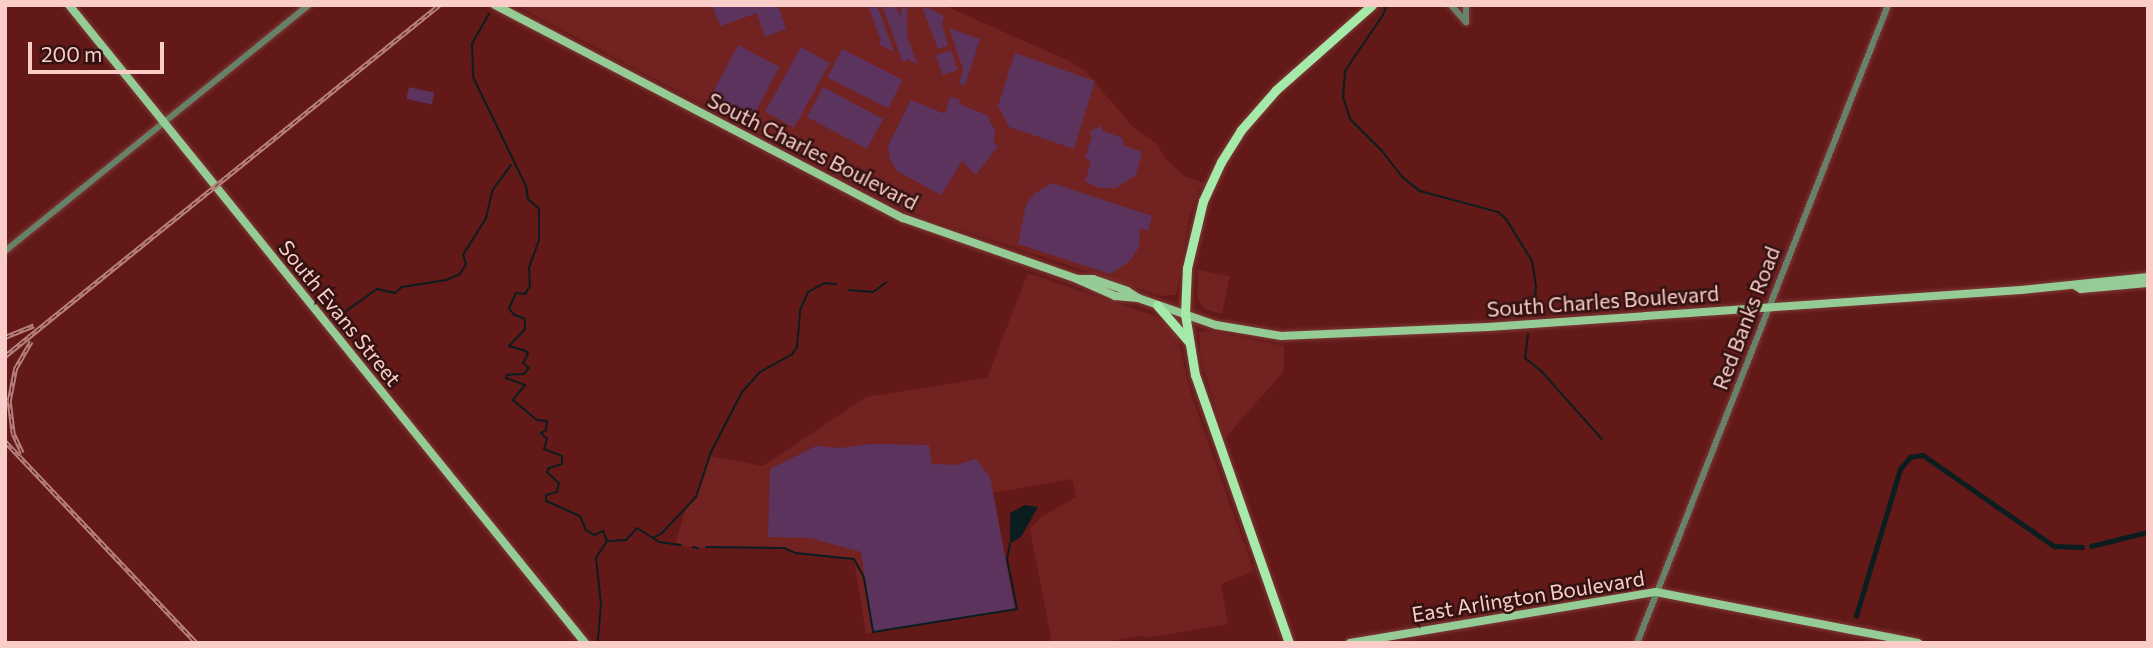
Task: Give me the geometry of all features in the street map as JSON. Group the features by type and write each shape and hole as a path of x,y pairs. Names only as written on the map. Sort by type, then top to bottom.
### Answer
{"highway":[{"path":"1289,643 1199,390 1185,314 1186,274 1195,229 1208,189 1226,153 1249,119 1276,90 1372,5"},
{"path":"1157,305 1189,342"}],"main road":[{"name":"South Evans Street","path":"69,5 585,643"},
{"name":"South Charles Boulevard","path":"495,5 894,214 1077,279 1093,279 1127,290 1138,298 1157,305 1234,329 1283,336 1488,327 2113,286 2147,279"},
{"name":"South Charles Boulevard","path":"2080,287 2082,282 2147,279"},
{"name":"East Arlington Boulevard","path":"1350,643 1656,592 1918,643"}],"street":[{"path":"5,251 309,5"},
{"path":"1451,5 1466,22 1466,5"},
{"name":"Red Banks Road","path":"1637,643 1888,5"}],"shaded area":[{"path":"515,5 943,5 1065,59 1085,71 1134,128 1156,143 1167,160 1184,176 1207,184 1199,189 1189,219 1176,295 1162,296 931,220 894,205"},
{"path":"712,5 778,5 786,29 765,37 757,13 720,26"},
{"path":"868,5 877,5 894,52 878,44 881,41"},
{"path":"882,5 896,5 917,64 900,55"},
{"path":"901,5 907,5 907,61 901,61"},
{"path":"927,7 944,16 942,23 948,46 938,49 923,9"},
{"path":"949,28 980,39 965,86 959,83 963,69"},
{"path":"738,45 779,67 750,122 709,100"},
{"path":"801,47 830,63 794,128 765,112"},
{"path":"842,49 903,80 888,108 827,78"},
{"path":"951,50 958,70 943,75 936,55"},
{"path":"1015,53 1095,81 1074,149 1009,127 998,106"},
{"path":"409,87 434,93 432,105 406,99"},
{"path":"823,87 883,119 867,149 807,117"},
{"path":"950,97 960,100 959,104 987,115 995,131 994,144 998,146 976,175 962,161 941,195 897,171 890,159 888,146 911,100 945,114"},
{"path":"1101,126 1103,131 1123,138 1123,145 1142,152 1136,175 1116,188 1099,188 1085,181 1091,161 1085,157 1092,137 1089,132"},
{"path":"1052,183 1152,216 1148,231 1140,228 1139,247 1130,261 1110,274 1018,244 1026,204 1035,193"},
{"path":"1198,270 1230,276 1222,314 1206,310 1197,298"},
{"path":"1028,273 1155,316 1172,329 1178,339 1191,394 1254,571 1221,584 1228,624 1147,638 1140,636 1100,643 1052,643 1030,529 1041,517 1076,497 1072,479 993,493 1015,609 866,634 854,559 796,553 784,548 697,548 675,544 686,508 696,497 710,456 763,466 866,397 987,378"},
{"path":"1209,331 1284,346 1284,371 1225,438 1201,360 1199,332"},
{"path":"872,444 929,445 932,464 956,465 976,459 990,477 1015,609 873,632 861,552 810,538 768,537 770,469 816,446 839,448"},
{"path":"1025,505 1038,507 1021,537 1010,543 1010,513"}],"waterway":[{"path":"1387,5 1345,71 1343,97 1350,119 1382,151 1402,177 1420,191 1498,212 1506,219 1532,261 1536,286 1534,311"},
{"path":"489,14 472,43 473,77 526,186 528,199 539,209 539,240 529,267 530,286 525,294 516,293 509,308 514,315 524,318 525,323 525,329 509,346 526,351 528,354 523,363 529,368 524,374 507,375 506,378 525,385 513,400 537,420 547,421 546,430 541,433 547,439 544,449 562,456 562,464 549,468 547,472 559,483 557,492 546,495 546,501 580,516 586,530 594,535 603,531 607,541 596,558 601,604 598,642"},
{"path":"339,316 377,289 395,293 402,287 446,280 460,274 466,264 463,255 486,218 492,191 511,165"},
{"path":"849,290 873,292 887,282"},
{"path":"653,538 662,533 696,497 711,452 742,392 760,372 792,354 797,347 800,310 808,292 824,283 836,284"},
{"path":"1528,334 1525,358 1542,372 1602,439"},
{"path":"1856,616 1900,469 1910,457 1923,455 2054,546 2082,547"},
{"path":"609,541 626,540 637,528 659,542 681,545"},
{"path":"2091,546 2148,532"},
{"path":"706,547 784,548 796,553 854,559 864,578 873,632 1017,609 1007,559 1010,543"},
{"path":"693,547 698,548"}],"railway":[{"path":"5,356 439,5"},
{"path":"5,337 34,325"},
{"path":"22,453 13,434 9,401 15,369 31,341"},
{"path":"5,441 197,643"}]}
